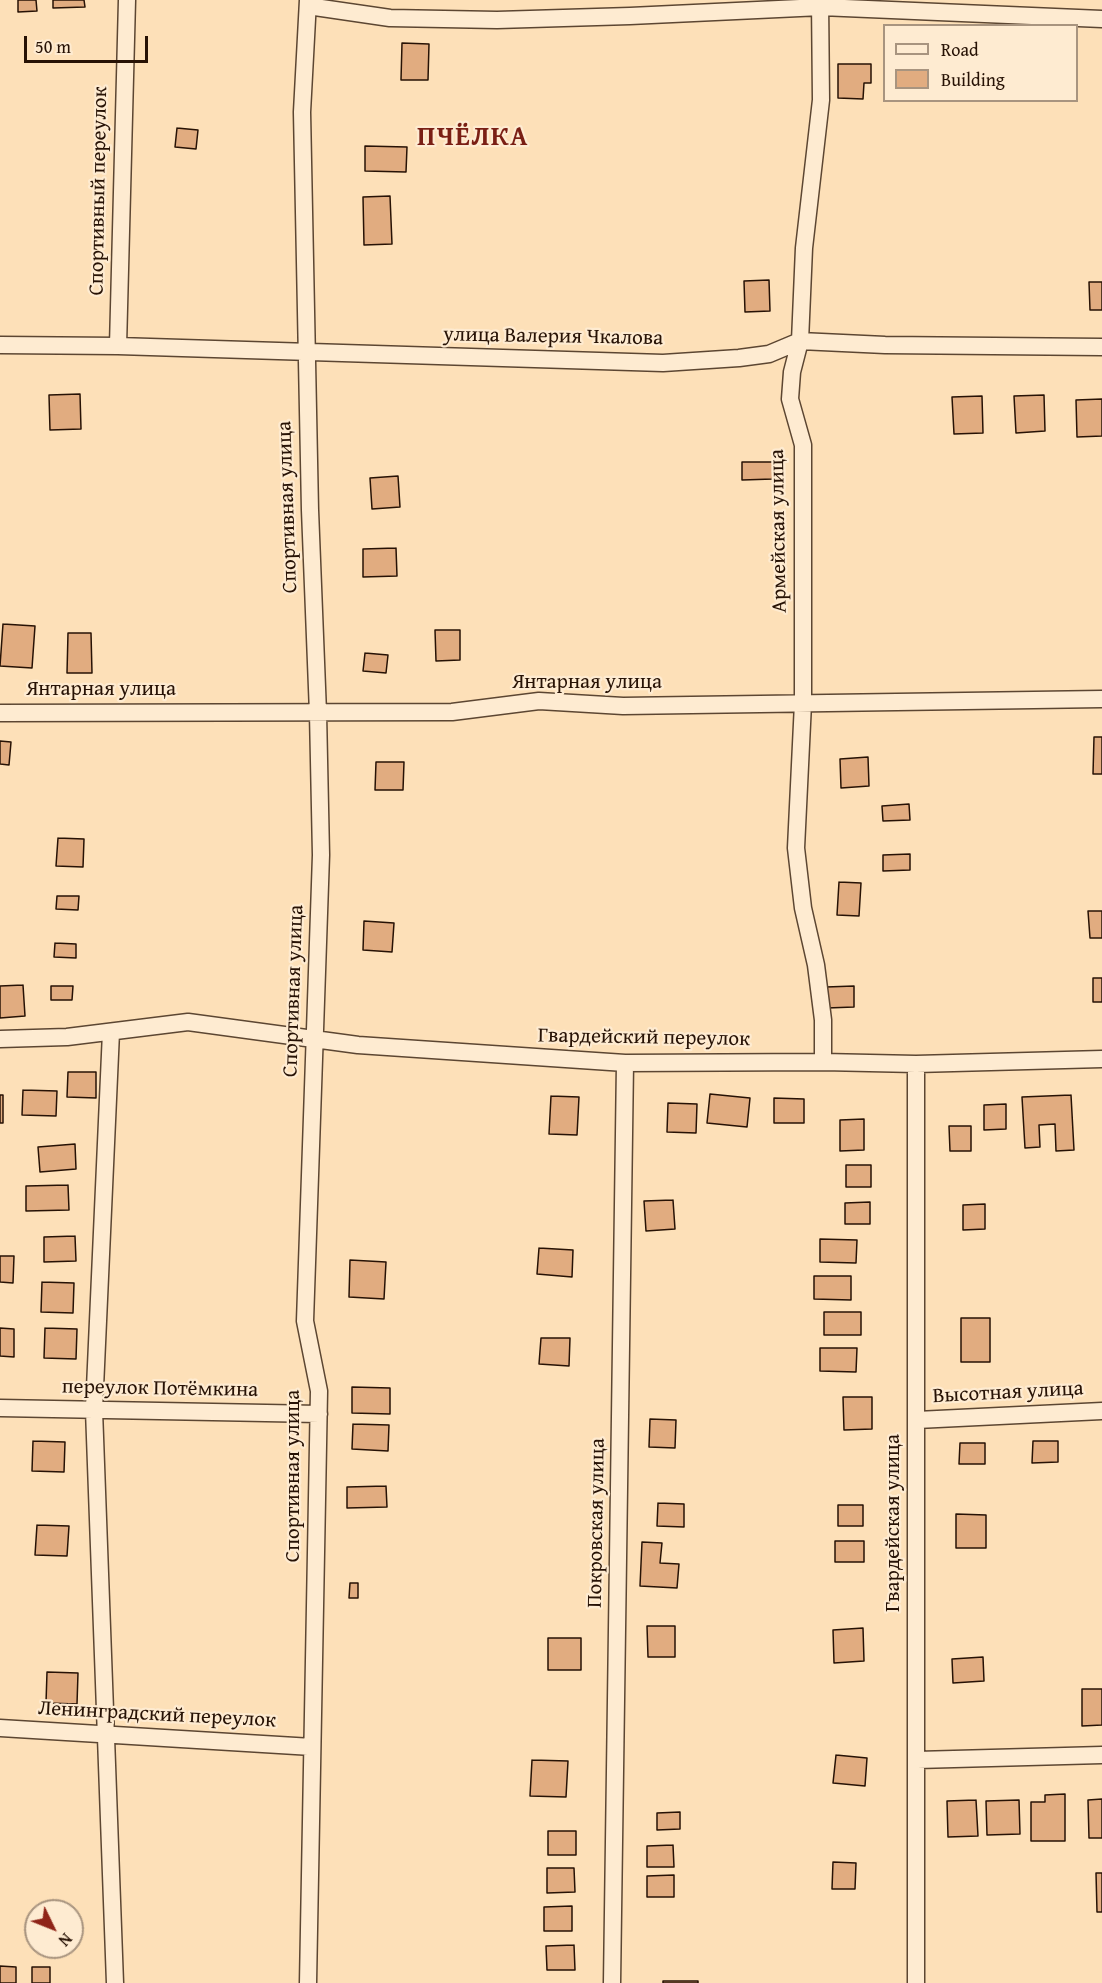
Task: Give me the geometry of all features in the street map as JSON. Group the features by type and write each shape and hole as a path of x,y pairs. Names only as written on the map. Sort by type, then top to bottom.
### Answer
{"street":[{"name":"Спортивный переулок","path":"118,346 127,0"},
{"path":"308,3 390,18 497,20 630,16 820,4 1102,19"},
{"name":"Спортивная улица","path":"308,3 302,112 310,510 321,855 305,1321 319,1391 308,1983"},
{"name":"Армейская улица","path":"820,4 820,100 804,248 800,341 792,372 790,399 803,446 803,703 796,848 803,908 816,965 823,1020 823,1062"},
{"name":"улица Валерия Чкалова","path":"0,345 118,346 663,363 769,354 800,341 885,345 1102,347"},
{"name":"Янтарная улица","path":"0,713 452,712 539,701 623,706 1102,699"},
{"name":"Гвардейский переулок","path":"0,1039 67,1037 188,1022 358,1045 625,1063 916,1064 1102,1059"},
{"path":"111,1032 94,1410 115,1983"},
{"name":"Покровская улица","path":"612,1983 625,1063"},
{"name":"Гвардейская улица","path":"916,1064 916,1983"},
{"name":"переулок Потёмкина","path":"0,1408 319,1414"},
{"name":"Высотная улица","path":"917,1420 1102,1411"},
{"name":"Ленинградский переулок","path":"0,1728 312,1747"},
{"path":"916,1760 1102,1755"}],"building":[{"path":"18,0 36,0 37,11 18,12"},
{"path":"53,0 84,0 85,7 53,8"},
{"path":"402,43 429,44 428,80 401,80"},
{"path":"838,64 871,64 871,83 864,83 863,99 838,98"},
{"path":"177,128 198,130 196,149 175,147"},
{"path":"365,146 407,147 406,172 365,171"},
{"path":"390,196 392,244 364,245 363,197"},
{"path":"769,280 770,311 745,312 744,281"},
{"path":"1089,282 1102,282 1102,310 1090,310"},
{"path":"80,394 81,429 50,430 49,395"},
{"path":"1044,395 1045,431 1016,433 1014,396"},
{"path":"982,396 983,433 954,434 952,397"},
{"path":"1102,399 1102,436 1077,437 1076,400"},
{"path":"742,462 773,462 773,479 742,480"},
{"path":"398,476 400,507 372,509 370,478"},
{"path":"396,548 397,576 363,577 363,549"},
{"path":"3,624 35,626 32,668 0,666"},
{"path":"435,630 460,630 460,660 436,661"},
{"path":"68,633 91,633 92,673 67,673"},
{"path":"365,653 388,655 386,673 363,671"},
{"path":"1094,737 1102,737 1102,774 1093,774"},
{"path":"0,741 11,742 9,765 0,764"},
{"path":"868,757 869,786 841,788 840,759"},
{"path":"376,762 404,762 403,790 375,790"},
{"path":"909,804 910,820 883,821 882,806"},
{"path":"58,838 84,839 83,867 56,866"},
{"path":"910,854 910,870 883,871 883,855"},
{"path":"839,882 861,883 859,916 837,915"},
{"path":"57,896 79,896 78,910 56,909"},
{"path":"1088,911 1102,911 1102,938 1090,938"},
{"path":"364,921 394,923 392,952 363,950"},
{"path":"55,943 76,944 76,958 54,957"},
{"path":"1093,978 1102,978 1102,1002 1093,1002"},
{"path":"23,985 25,1016 0,1018 0,986"},
{"path":"51,986 73,986 72,1000 51,1000"},
{"path":"854,986 854,1007 827,1008 826,987"},
{"path":"68,1072 96,1072 96,1098 67,1097"},
{"path":"23,1090 57,1091 56,1116 22,1115"},
{"path":"710,1094 750,1098 747,1127 707,1123"},
{"path":"0,1095 3,1095 3,1123 0,1123"},
{"path":"1071,1095 1074,1150 1056,1151 1055,1124 1039,1125 1040,1147 1025,1148 1022,1097"},
{"path":"551,1096 579,1097 577,1135 549,1134"},
{"path":"774,1098 804,1099 804,1123 774,1123"},
{"path":"668,1103 697,1104 696,1133 667,1132"},
{"path":"1006,1104 1006,1129 984,1130 984,1105"},
{"path":"864,1119 864,1150 840,1151 840,1120"},
{"path":"949,1126 971,1126 971,1151 950,1151"},
{"path":"75,1144 76,1169 40,1172 38,1147"},
{"path":"846,1165 871,1165 871,1187 846,1187"},
{"path":"68,1185 69,1210 26,1211 26,1186"},
{"path":"673,1200 675,1229 646,1231 644,1201"},
{"path":"870,1202 870,1224 845,1224 845,1203"},
{"path":"985,1204 985,1229 963,1230 963,1205"},
{"path":"75,1236 76,1261 44,1262 44,1237"},
{"path":"820,1239 857,1240 856,1263 820,1262"},
{"path":"539,1248 573,1250 572,1277 537,1274"},
{"path":"0,1256 14,1256 13,1283 0,1282"},
{"path":"350,1260 386,1262 384,1299 349,1297"},
{"path":"814,1276 851,1276 851,1300 814,1299"},
{"path":"42,1282 74,1283 73,1313 41,1312"},
{"path":"824,1312 861,1312 861,1335 824,1335"},
{"path":"961,1318 990,1318 990,1362 961,1362"},
{"path":"0,1328 14,1329 14,1357 0,1356"},
{"path":"45,1328 77,1329 76,1359 44,1358"},
{"path":"541,1338 570,1338 569,1366 539,1364"},
{"path":"820,1348 857,1348 856,1372 820,1371"},
{"path":"352,1387 390,1388 390,1414 352,1413"},
{"path":"843,1397 872,1397 872,1429 844,1430"},
{"path":"650,1419 676,1420 675,1448 649,1447"},
{"path":"353,1424 389,1425 388,1451 352,1449"},
{"path":"33,1441 65,1442 64,1472 32,1471"},
{"path":"1033,1441 1058,1441 1058,1462 1032,1463"},
{"path":"960,1443 985,1443 985,1464 959,1464"},
{"path":"386,1486 387,1507 347,1508 347,1487"},
{"path":"658,1503 684,1504 684,1527 657,1526"},
{"path":"838,1505 863,1505 863,1526 838,1526"},
{"path":"956,1514 986,1515 986,1548 956,1548"},
{"path":"37,1525 69,1526 67,1556 35,1555"},
{"path":"835,1541 864,1541 864,1562 835,1562"},
{"path":"642,1542 662,1543 660,1563 679,1564 677,1588 640,1586"},
{"path":"350,1583 358,1583 358,1598 349,1598"},
{"path":"647,1626 675,1626 675,1657 648,1657"},
{"path":"863,1628 864,1661 834,1663 833,1630"},
{"path":"548,1638 581,1638 581,1670 548,1670"},
{"path":"983,1657 984,1681 953,1683 952,1659"},
{"path":"47,1672 78,1673 77,1704 46,1703"},
{"path":"1082,1689 1102,1689 1102,1725 1082,1726"},
{"path":"836,1755 867,1758 865,1786 833,1783"},
{"path":"532,1760 568,1761 566,1797 530,1796"},
{"path":"1065,1794 1065,1841 1031,1841 1031,1802 1045,1802 1045,1795"},
{"path":"1102,1799 1102,1838 1089,1838 1088,1800"},
{"path":"976,1800 978,1836 948,1837 947,1801"},
{"path":"1019,1800 1020,1834 987,1835 986,1801"},
{"path":"680,1812 680,1829 657,1830 657,1813"},
{"path":"548,1831 576,1831 576,1855 548,1855"},
{"path":"673,1845 674,1867 647,1867 647,1846"},
{"path":"833,1862 856,1863 855,1889 832,1889"},
{"path":"547,1868 574,1868 575,1892 547,1893"},
{"path":"1096,1873 1102,1873 1102,1912 1097,1912"},
{"path":"674,1875 674,1897 647,1897 647,1876"},
{"path":"572,1906 572,1931 544,1931 544,1907"},
{"path":"574,1945 575,1970 547,1970 546,1946"},
{"path":"0,1966 16,1967 16,1983 0,1983"},
{"path":"32,1967 50,1967 50,1983 32,1983"},
{"path":"663,1981 698,1981 698,1983 663,1983"}],"district":[{"name":"ПЧЁЛКА","path":"473,138"}]}
